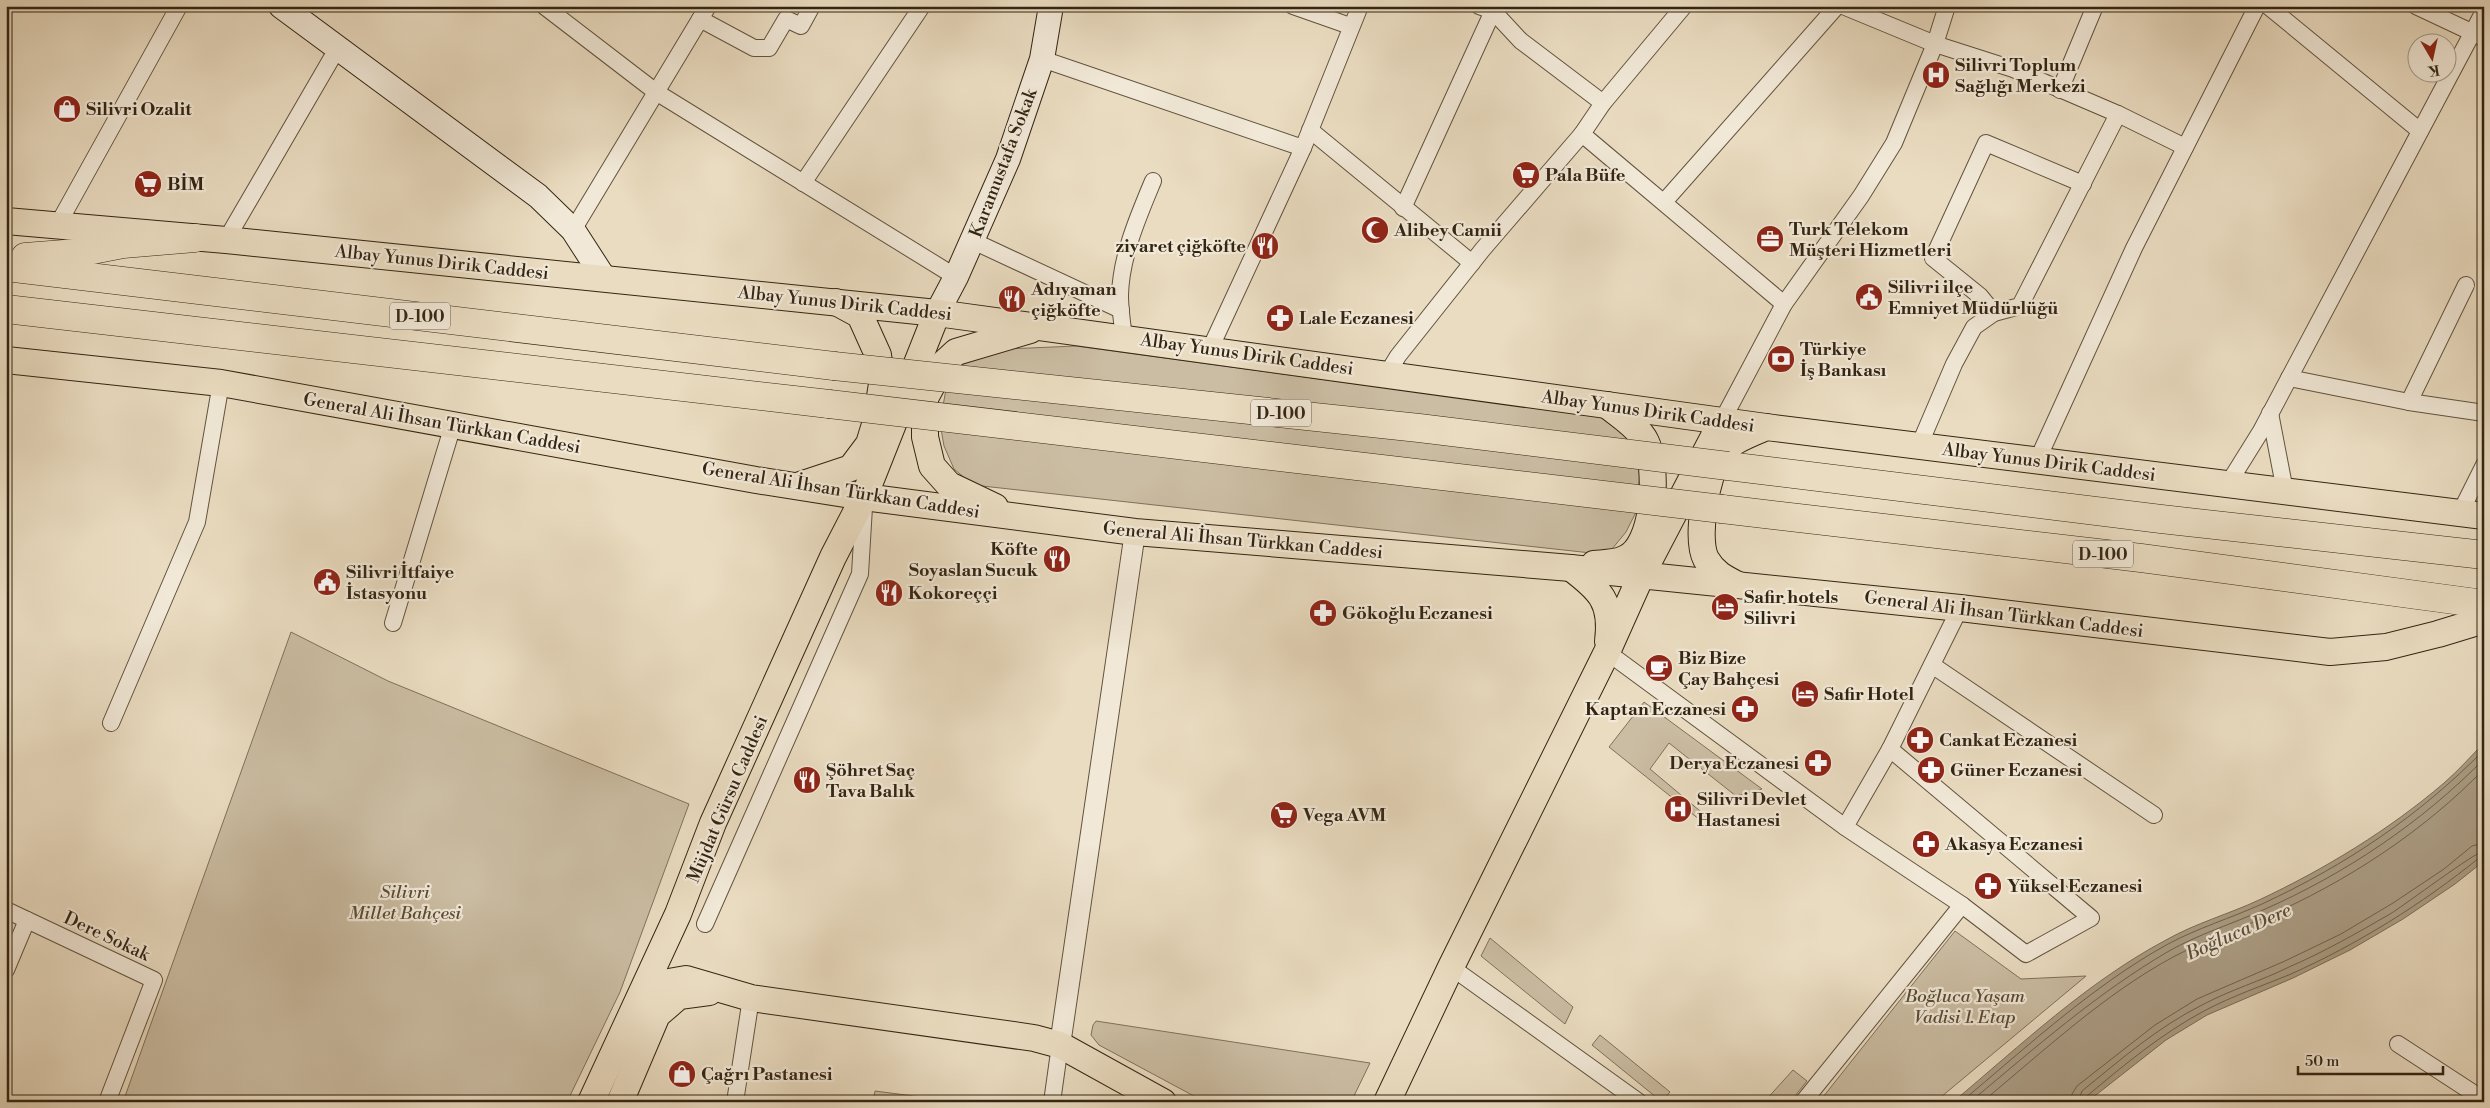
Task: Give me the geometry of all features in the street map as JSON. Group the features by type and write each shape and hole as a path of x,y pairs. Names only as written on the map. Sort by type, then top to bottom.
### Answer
{"highway":[{"path":"6,259 77,253 123,244 195,238"},
{"name":"D-100","path":"6,267 834,366 1410,427 2161,519 2484,555"},
{"name":"D-100","path":"6,310 829,404 2141,558 2484,604"}],"main road":[{"path":"281,6 538,196 573,230 604,278"},
{"name":"Karamustafa Sokak","path":"937,313 973,241 1008,159 1042,59 1051,6"},
{"name":"Albay Yunus Dirik Caddesi","path":"6,221 226,240 835,301 1046,326 1766,427 2285,491 2476,511"},
{"path":"797,486 851,468 869,444 876,420 882,384 878,355 860,314 835,301"},
{"name":"Müjdat Gürsu Caddesi","path":"591,1102 678,914 713,823 833,557 864,497 937,313"},
{"path":"1014,516 948,485 932,466 926,437 925,398 944,363 956,352 1046,326"},
{"name":"General Ali İhsan Türkkan Caddesi","path":"6,360 221,383 864,497 1135,532 1571,568 1960,608 2330,652 2386,647 2484,620"},
{"path":"1571,568 1626,559 1644,539 1652,509 1652,470 1646,441 1629,423 1607,405"},
{"path":"1387,1102 1450,967 1607,652 1641,576 1722,421"},
{"path":"1738,585 1716,574 1705,557 1701,530 1706,495 1720,455 1731,444 1766,427"},
{"path":"1571,568 1597,588 1608,610 1610,626 1607,652"},
{"path":"642,994 664,983 686,979 742,996"},
{"path":"620,1102 657,1015 679,996 714,991 1034,1038 1060,1045 1163,1102"}],"street":[{"path":"57,226 179,6"},
{"path":"544,6 561,14 656,92 956,277"},
{"path":"573,230 705,10 754,48 769,48 786,19 801,26 812,6"},
{"path":"803,183 922,6"},
{"path":"1293,6 1350,26"},
{"path":"1210,349 1303,148 1350,26 1360,6"},
{"path":"1387,374 1398,356 1472,263 1582,134 1603,103 1684,6"},
{"path":"1664,202 1837,6"},
{"path":"1842,6 1935,44 2013,70 2118,114 2185,148"},
{"path":"1722,421 1784,304 1861,196 1894,143 1935,44 1947,6"},
{"path":"2060,90 2095,6"},
{"path":"2037,461 2134,248 2257,6"},
{"path":"2268,6 2420,132"},
{"path":"2416,6 2478,35"},
{"path":"1403,208 1495,11 1522,41 1603,103"},
{"path":"2228,484 2270,413 2420,132 2478,35 2484,11"},
{"path":"226,240 337,49"},
{"path":"1042,59 1303,148"},
{"path":"1919,446 1954,364 1974,327 1994,313 2020,306 2118,114"},
{"path":"1310,130 1472,263"},
{"path":"1582,134 1784,304"},
{"path":"1994,313 1980,296 1933,258 1986,143 2083,184"},
{"path":"1124,337 1120,295 1124,264 1137,219 1153,181"},
{"path":"973,241 1121,310"},
{"path":"2409,402 2466,284"},
{"path":"2289,378 2409,402 2484,413"},
{"path":"111,724 196,522 221,383"},
{"path":"2270,413 2285,491"},
{"path":"393,623 453,425"},
{"path":"2476,511 2484,465"},
{"path":"705,924 860,574 864,497"},
{"path":"1052,1102 1135,532"},
{"path":"1845,827 1890,749 1960,608"},
{"path":"1607,652 1845,827 1962,906 2026,954 2091,918 1890,749"},
{"path":"1932,665 2154,815"},
{"path":"1803,1102 1962,906"},
{"name":"Dere Sokak","path":"6,910 154,980 107,1102"},
{"path":"6,970 27,920"},
{"path":"1450,967 1639,1102"},
{"path":"735,1102 742,996"},
{"path":"2398,1044 2484,1100"}],"green space":[{"path":"1076,346 1600,417 1631,440 1640,470 1637,510 1626,532 1612,549 1591,553 973,485 954,469 944,446 940,423 946,389 960,365 1006,349"},
{"name":"Silivri Millet Bahçesi","path":"291,632 388,681 689,804 620,992 567,1102 123,1102"},
{"path":"1644,702 1762,789 1736,796 1669,743 1650,769 1706,816 1700,820 1609,747"},
{"name":"Boğluca Yaşam Vadisi 1. Etap","path":"1955,931 2021,979 2086,976 1935,1102 1819,1102"},
{"path":"1490,938 1573,1007 1565,1024 1481,956"},
{"path":"1096,1021 1370,1063 1351,1102 1205,1102 1099,1045 1091,1035"},
{"path":"1600,1035 1670,1092 1662,1102 1592,1045"},
{"path":"1793,1070 1807,1081 1790,1102 1764,1102"},
{"path":"875,1091 959,1102 873,1102"}],"water":[{"name":"Boğluca Dere","path":"2484,743 2484,861 2455,884 2403,919 2350,950 2293,978 2207,1015 2166,1040 2087,1102 1953,1102 2055,1015 2109,975 2177,934 2284,888 2356,848 2423,800 2449,778"}],"place":[{"name":"Silivri Toplum Sağlığı Merkezi","path":"1936,75"},
{"name":"Silivri Ozalit","path":"67,109"},
{"name":"Pala Büfe","path":"1526,175"},
{"name":"BİM","path":"148,184"},
{"name":"Alibey Camii","path":"1375,230"},
{"name":"Turk Telekom Müşteri Hizmetleri","path":"1770,239"},
{"name":"ziyaret çiğköfte","path":"1265,246"},
{"name":"Silivri ilçe Emniyet Müdürlüğü","path":"1869,297"},
{"name":"Adıyaman çiğköfte","path":"1012,299"},
{"name":"Lale Eczanesi","path":"1280,318"},
{"name":"Türkiye İş Bankası","path":"1781,359"},
{"name":"Köfte Soyaslan Sucuk","path":"1057,559"},
{"name":"Silivri İtfaiye İstasyonu","path":"327,582"},
{"name":"Kokoreççi","path":"889,593"},
{"name":"Safir hotels Silivri","path":"1725,607"},
{"name":"Gökoğlu Eczanesi","path":"1323,613"},
{"name":"Biz Bize Çay Bahçesi","path":"1659,668"},
{"name":"Safir Hotel","path":"1805,694"},
{"name":"Kaptan Eczanesi","path":"1745,709"},
{"name":"Cankat Eczanesi","path":"1920,740"},
{"name":"Derya Eczanesi","path":"1818,763"},
{"name":"Güner Eczanesi","path":"1931,770"},
{"name":"Şöhret Saç Tava Balık","path":"807,780"},
{"name":"Silivri Devlet Hastanesi","path":"1678,809"},
{"name":"Vega AVM","path":"1284,815"},
{"name":"Akasya Eczanesi","path":"1926,844"},
{"name":"Yüksel Eczanesi","path":"1988,886"},
{"name":"Çağrı Pastanesi","path":"682,1074"}]}
